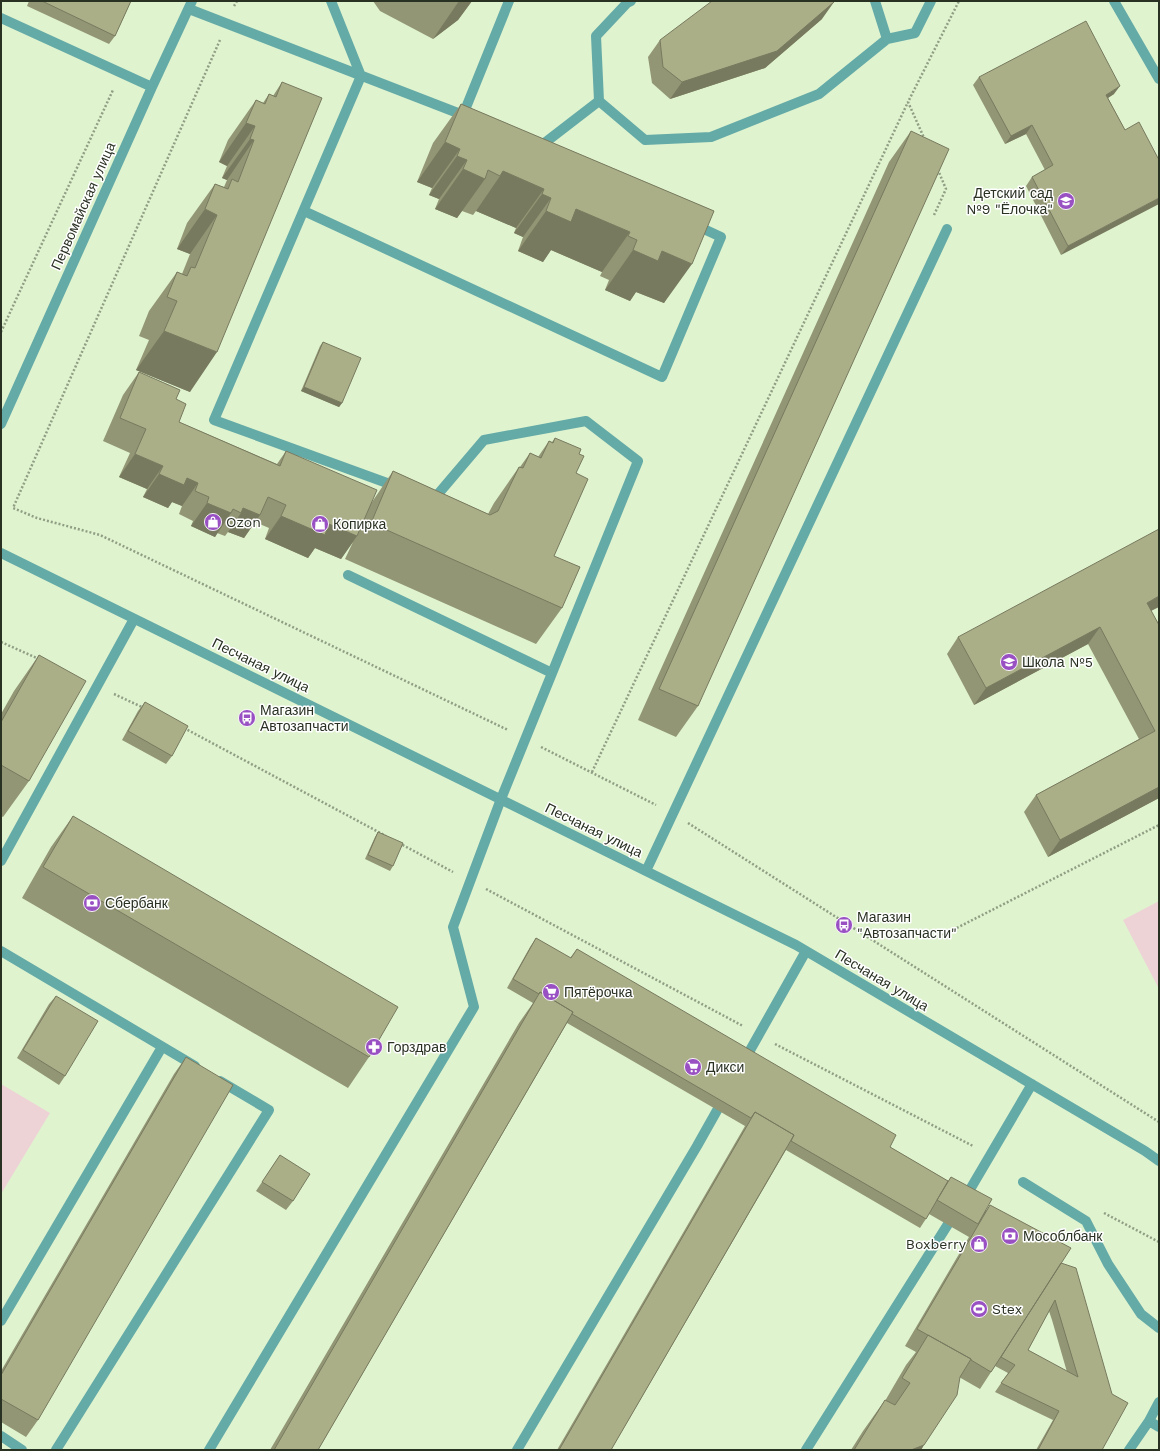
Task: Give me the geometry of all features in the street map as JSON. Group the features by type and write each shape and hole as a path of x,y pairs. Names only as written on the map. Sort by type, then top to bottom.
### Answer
{"street":[{"path":"330,1 361,76 214,420 404,489"},
{"path":"190,5 226,24 466,117 509,1"},
{"path":"631,1 627,3 596,36 599,101 645,140 710,136 820,94 887,39 915,33 931,1"},
{"path":"875,1 887,39"},
{"path":"1114,1 1157,73"},
{"name":"Первомайская улица","path":"1,424 190,5"},
{"path":"1,18 152,87"},
{"path":"536,150 599,101"},
{"path":"304,211 662,377 721,237 686,220"},
{"path":"646,871 947,229"},
{"path":"209,1450 474,1007 452,927 525,738 638,461 586,421 484,440 433,500 418,494"},
{"name":"Песчаная улица","path":"1,553 806,951 1145,1151 1159,1161"},
{"path":"348,575 552,673"},
{"path":"1,861 134,619"},
{"path":"739,1070 806,951"},
{"path":"2,955 206,1072 269,1110 56,1450"},
{"path":"1,1321 162,1047"},
{"path":"806,1450 943,1235 1032,1084"},
{"path":"517,1450 697,1146 728,1090"},
{"path":"1023,1182 1086,1221 1108,1264 1141,1314 1159,1328"},
{"path":"1129,1450 1159,1402"},
{"path":"1148,1421 1159,1427"},
{"path":"1,1436 22,1450"}],"path":[{"path":"237,1 13,508 37,518 100,535 525,738 673,814 1159,1122"},
{"path":"592,772 908,102 959,1"},
{"path":"1,332 121,73"},
{"path":"908,102 927,146"},
{"path":"932,218 946,189 936,167"},
{"path":"1,642 42,661"},
{"path":"97,686 146,709"},
{"path":"181,726 759,1035 990,1155"},
{"path":"656,805 659,798"},
{"path":"939,937 1159,825"},
{"path":"1103,1213 1159,1242"}],"shaded area":[{"path":"1159,901 1159,989 1123,920"},
{"path":"1,1084 50,1113 1,1194"}],"building":[{"path":"42,1 131,1 115,36"},
{"path":"712,1 834,2 777,51 682,82 663,67 660,40"},
{"path":"1086,21 1120,86 1106,95 1125,130 1139,122 1159,160 1159,198 1068,246 1032,177 1053,165 1032,125 1011,136 979,77"},
{"path":"282,82 322,98 217,352 164,331 177,301 167,297 177,272 187,276 191,267 195,268 217,215 205,209 215,184 228,189 232,179 238,182 254,140 250,139 255,126 246,123 256,100 265,104 269,94 276,97"},
{"path":"461,104 714,211 692,264 662,251 658,261 633,250 637,240 628,236 630,232 576,209 571,222 546,211 551,198 542,194 544,189 503,171 500,176 488,170 485,179 463,169 467,160 457,156 460,149 445,142"},
{"path":"911,131 949,149 698,706 659,689"},
{"path":"323,342 361,358 342,403 304,387"},
{"path":"139,372 180,390 176,399 186,404 179,422 280,466 286,451 377,490 357,536 329,524 325,535 281,516 286,505 268,497 260,515 243,508 241,513 233,509 231,513 207,503 209,497 195,491 198,483 187,478 184,485 159,474 163,466 135,454 146,429 120,418"},
{"path":"555,438 581,449 579,454 584,456 576,473 588,479 554,556 580,567 562,608 371,523 393,471 490,515 498,511 519,467 523,468 530,453 541,458 549,441 553,443"},
{"path":"1159,529 1159,596 1147,603 1159,625 1159,787 1060,840 1036,795 1155,731 1100,627 986,688 958,637"},
{"path":"39,655 86,681 29,781 1,765 1,722"},
{"path":"145,702 188,726 172,756 128,731"},
{"path":"73,816 398,1007 369,1057 43,867"},
{"path":"378,832 403,843 393,866 368,855"},
{"path":"536,938 571,958 577,949 896,1135 890,1147 948,1181 926,1219 791,1141 794,1135 755,1112 751,1118 572,1014 573,1012 540,992 539,994 513,979"},
{"path":"540,992 573,1012 318,1450 274,1450"},
{"path":"56,996 98,1021 65,1076 23,1050"},
{"path":"186,1057 233,1085 38,1420 1,1399 1,1375"},
{"path":"755,1112 794,1135 611,1450 559,1450"},
{"path":"280,1155 310,1174 293,1201 262,1182"},
{"path":"951,1177 992,1199 978,1224 937,1200"},
{"name":"Stex","path":"990,1205 1071,1248 991,1372 917,1329"},
{"path":"1061,1263 1076,1268 1112,1394 1128,1403 1102,1450 1038,1450 1059,1411 1001,1383 1015,1365 1001,1357","holes":["1055,1300 1078,1377 1028,1350"]},
{"path":"928,1335 971,1359 960,1377 957,1395 924,1445 911,1450 854,1450 885,1400 895,1405 910,1383 902,1378"}],"place":[{"name":"Детский сад №9 \"Ёлочка\"","path":"1066,201"},
{"name":"Ozon","path":"213,522"},
{"name":"Копирка","path":"320,524"},
{"name":"Школа №5","path":"1009,662"},
{"name":"Магазин Автозапчасти","path":"247,718"},
{"name":"Сбербанк","path":"92,903"},
{"name":"Магазин \"Автозапчасти\"","path":"844,925"},
{"name":"Пятёрочка","path":"551,992"},
{"name":"Горздрав","path":"374,1047"},
{"name":"Дикси","path":"693,1067"},
{"name":"Мособлбанк","path":"1010,1236"},
{"name":"Boxberry","path":"979,1244"},
{"name":"Stex","path":"979,1309"}]}
